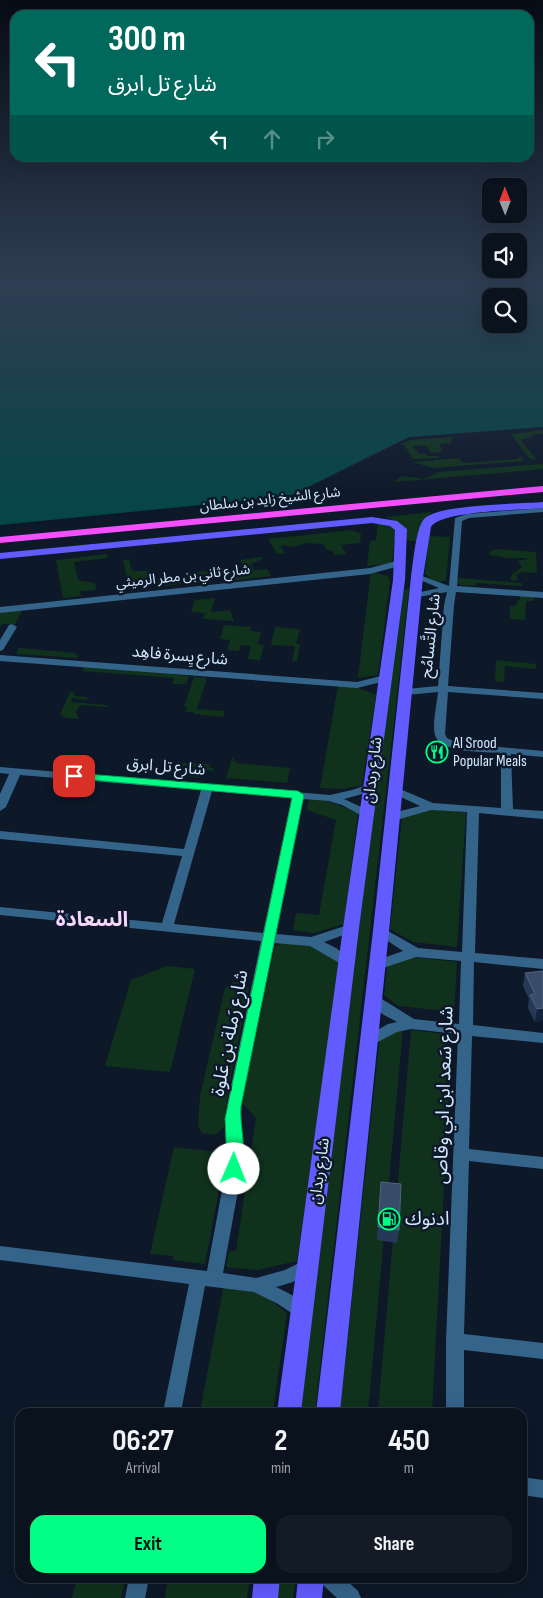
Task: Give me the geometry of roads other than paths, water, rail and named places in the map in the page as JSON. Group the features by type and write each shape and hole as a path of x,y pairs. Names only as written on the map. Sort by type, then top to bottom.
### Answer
{"highway":[{"name":"شارع الشيخ زايد بن سلطان","path":"0,540 543,489"},
{"name":"شارع الشيخ زايد بن سلطان","path":"0,550 543,499"}],"main road":[{"name":"شارع ربدان","path":"328,1408 370,1041 417,577 426,524 440,515 543,505"},
{"name":"شارع ربدان","path":"0,556 372,520 388,521 399,527 401,532 400,563 370,787 368,815 351,928 290,1408"},
{"path":"400,563 413,543 422,546"},
{"path":"265,1598 266,1583"},
{"path":"309,1598 310,1583"}],"street":[{"name":"شارع التَّسامُح","path":"543,510 468,516 459,519 455,576 436,688 440,734 443,740 455,746 543,754"},
{"name":"شارع ثاني بن مطر الرميثي","path":"370,571 389,575 400,563"},
{"name":"شارع ثاني بن مطر الرميثي","path":"0,610 370,571 400,563"},
{"path":"417,577 452,588"},
{"path":"415,596 452,588 543,595"},
{"path":"0,614 11,609"},
{"path":"0,648 12,627"},
{"name":"شارع يِسرة فاهِد","path":"0,658 384,687"},
{"name":"شارع يِسرة فاهِد","path":"357,685 384,687"},
{"path":"407,685 543,696"},
{"path":"506,751 507,812"},
{"name":"شارع تل ابرق","path":"0,770 330,798 346,803 368,815"},
{"path":"0,807 16,771"},
{"path":"167,927 208,787"},
{"name":"شارع تل ابرق","path":"330,798 355,793 370,787"},
{"path":"396,791 431,806"},
{"name":"شارع رَملة بن عَلوة","path":"173,1408 234,1169 235,1150 232,1119 234,1106 298,795"},
{"path":"393,816 431,806 543,815"},
{"name":"شارع سَعد ابن ابي وقاص","path":"455,1408 455,1341 473,809"},
{"path":"0,835 190,853"},
{"path":"0,911 312,942 348,962"},
{"path":"312,942 351,928"},
{"path":"381,931 414,952"},
{"path":"377,965 414,952 543,964"},
{"path":"374,999 394,1015 411,1024"},
{"path":"370,1041 393,1028 411,1024 543,1038"},
{"path":"462,1154 543,1163"},
{"path":"0,1253 256,1285 275,1294 302,1312"},
{"path":"256,1285 288,1276 307,1266"},
{"path":"455,1341 543,1351"},
{"path":"527,1487 543,1489"},
{"path":"135,1598 138,1583"},
{"path":"335,1583 351,1598"}],"place":[{"name":"Al Srood Popular Meals","path":"437,752"},
{"name":"ادنوك","path":"389,1219"}],"district":[{"name":"السعادة","path":"92,919"}]}
